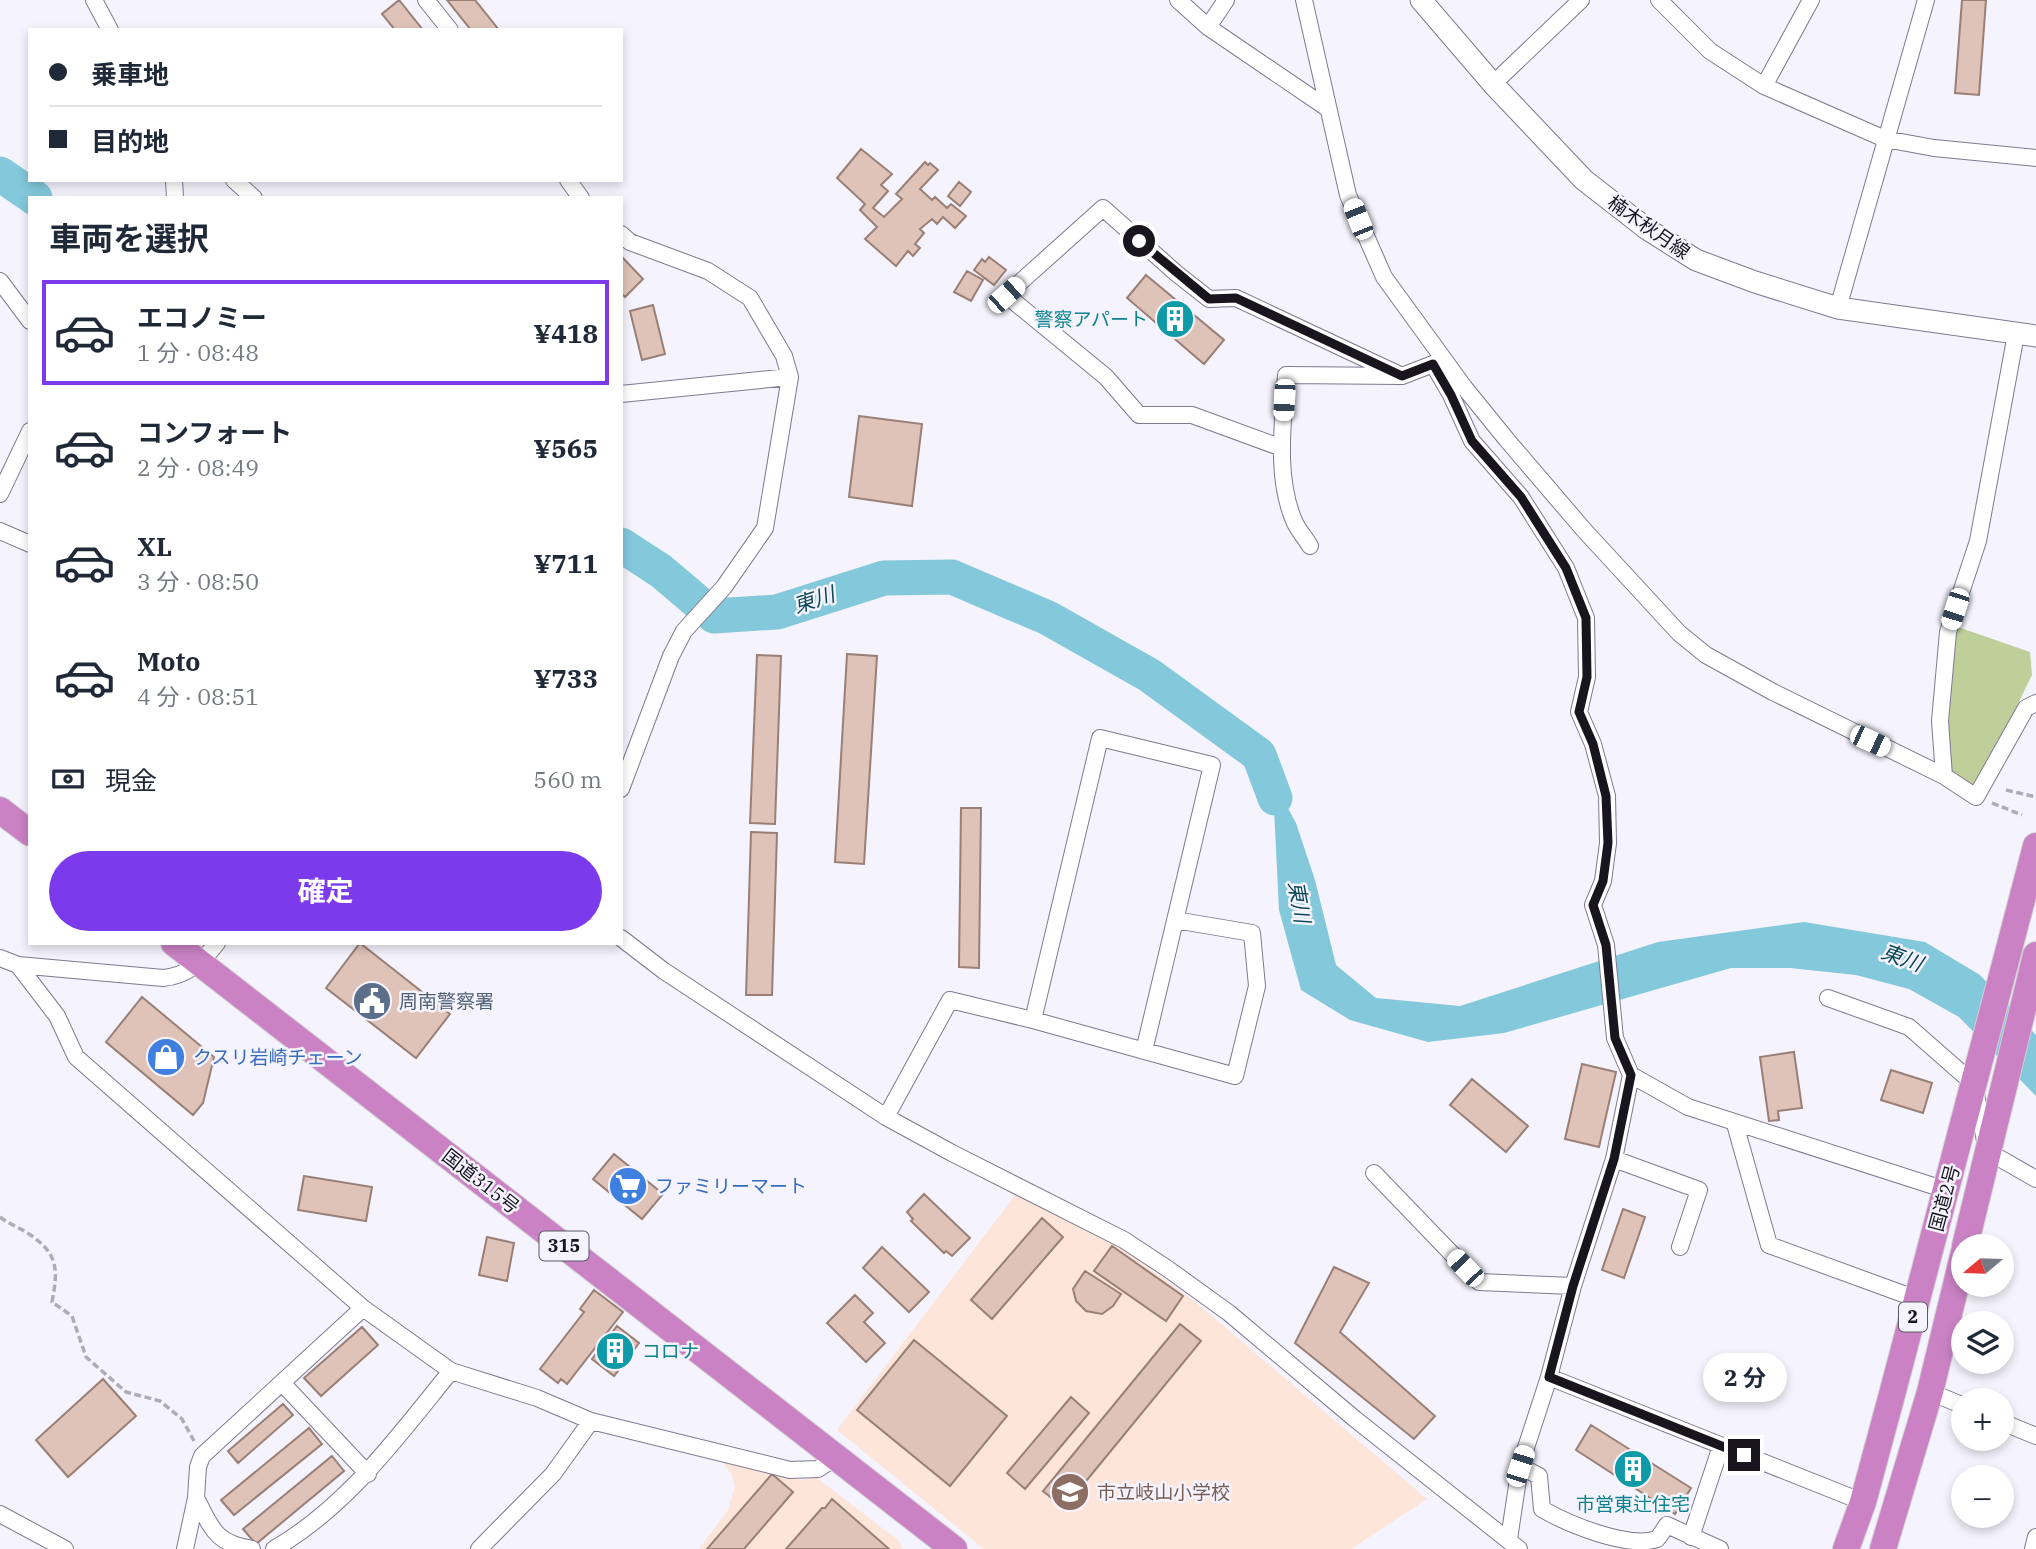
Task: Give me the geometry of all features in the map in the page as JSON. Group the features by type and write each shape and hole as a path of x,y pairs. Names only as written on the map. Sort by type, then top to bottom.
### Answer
{"highway":[{"path":"0,810 28,831"},
{"name":"国道2号","path":"1846,1549 1863,1502 2036,846"},
{"name":"国道315号","path":"177,945 954,1549"},
{"name":"国道2号","path":"1968,1234 2036,956"},
{"name":"国道2号","path":"1883,1549 1930,1392 1953,1297"}],"street":[{"path":"94,0 109,28"},
{"path":"426,0 448,28"},
{"path":"1178,0 1208,27 1327,108"},
{"path":"1208,27 1226,0"},
{"path":"1304,0 1348,195 1384,277 1440,363 1584,530 1679,633 1706,655 1773,692 1944,776 1976,797 2026,708 2036,703"},
{"name":"楠木秋月線","path":"1421,0 1493,84 1584,180 1647,229 1696,260 1838,308 2026,335"},
{"path":"1493,84 1581,0"},
{"path":"1658,0 1710,51 1764,86 1885,139 1948,150 2036,158"},
{"path":"1764,86 1811,0"},
{"path":"1838,308 1926,0"},
{"path":"236,182 252,196"},
{"path":"1282,447 1192,415 1139,415 1106,377 1006,295 1102,208 1209,299 1236,298 1402,376"},
{"path":"623,236 630,242 708,271 750,298 785,356 790,377 765,528 724,587 684,631 671,656 623,784"},
{"path":"0,281 28,317"},
{"path":"1944,776 1940,721 1948,632 1978,541 2026,335"},
{"path":"1310,546 1295,524 1289,501 1282,447 1286,376 1402,376 1440,363"},
{"path":"1440,363 1472,441 1521,497 1566,568 1586,618 1587,677 1579,712 1593,744 1606,796 1606,856 1603,881 1593,905 1606,945 1615,1038 1631,1075 1614,1159 1520,1466 1514,1544"},
{"path":"623,394 790,377"},
{"path":"0,495 28,436"},
{"path":"0,531 28,543"},
{"path":"1033,1020 1100,738 1212,765 1144,1051"},
{"path":"887,1117 950,1000 1235,1076 1257,986 1252,933 1175,920"},
{"path":"623,940 664,971 887,1117 1124,1240 1168,1269 1229,1313 1355,1419 1514,1544"},
{"path":"0,958 18,965 163,978 172,977 201,964 216,945"},
{"path":"18,965 57,1016 76,1057 363,1308 451,1371 537,1398 591,1421 790,1470 818,1469 836,1457"},
{"path":"1828,998 1909,1027 1974,1084 1987,1151 2036,1179"},
{"path":"1631,1075 1688,1107 1946,1190"},
{"path":"1735,1124 1769,1245 1917,1299"},
{"path":"1614,1159 1699,1190 1680,1247"},
{"path":"1374,1173 1479,1282 1573,1286"},
{"path":"184,1549 202,1456 363,1308"},
{"path":"274,1549 301,1533 368,1474 451,1371"},
{"path":"1549,1377 1863,1502"},
{"path":"283,1384 368,1474"},
{"path":"1930,1392 1951,1401"},
{"path":"479,1549 553,1474 591,1421"},
{"path":"2014,1427 2036,1436"},
{"path":"1691,1537 1721,1446"},
{"path":"1520,1466 1539,1476 1542,1509 1581,1531 1620,1545 1640,1546 1656,1539 1667,1525 1720,1549"},
{"path":"196,1498 215,1534 239,1547 252,1549"},
{"path":"0,1514 65,1549"},
{"path":"2033,1549 2036,1537"}],"path":[{"path":"2006,790 2036,797"},
{"path":"1989,802 2022,815"},
{"path":"0,1217 30,1234 44,1246 55,1262 57,1275 52,1302 72,1316 86,1357 125,1392 160,1401 182,1419 202,1456"}],"shaded area":[{"path":"1016,1194 1121,1248 1193,1300 1427,1499 1351,1549 984,1549 837,1430"},
{"path":"715,1451 800,1480 817,1478 898,1540 903,1549 699,1549 728,1510 735,1486 732,1475"}],"green space":[{"path":"1955,626 2030,652 2032,675 1976,790 1949,774 1944,724"}],"water":[{"path":"1259,755 1296,823 1315,880 1336,965 1376,998 1460,1006 1658,942 1804,922 1925,942 1980,975 2036,1035 2036,1096 1959,1017 1909,989 1856,975 1790,968 1731,968 1504,1033 1428,1042 1350,1020 1301,990 1279,910 1274,808"}],"building":[{"path":"399,0 421,28 393,28 382,14"},
{"path":"447,0 475,0 497,28 469,28"},
{"path":"1962,0 1986,0 1979,95 1955,93"},
{"path":"861,149 892,174 881,185 888,191 873,208 884,217 902,199 896,194 925,162 938,170 920,189 932,200 935,197 947,208 951,204 966,216 955,228 943,217 937,224 932,219 920,229 924,233 915,244 920,248 913,256 908,251 896,266 865,239 877,227 860,210 865,204 837,178"},
{"path":"959,182 971,192 960,206 948,196"},
{"path":"989,257 1006,270 994,285 974,270 982,259 985,262"},
{"path":"623,258 643,279 625,297 623,295"},
{"path":"967,271 983,280 971,301 954,292"},
{"name":"警察アパート","path":"1146,275 1224,340 1204,364 1127,298"},
{"path":"653,305 665,354 642,360 630,311"},
{"path":"859,416 922,424 912,506 849,497"},
{"path":"847,654 877,656 864,864 835,862"},
{"path":"757,655 781,656 775,824 750,823"},
{"path":"961,808 981,808 979,968 959,967"},
{"path":"751,832 777,833 772,995 746,995"},
{"path":"358,945 363,945 450,1014 416,1058 326,988"},
{"path":"142,997 214,1057 203,1103 193,1115 106,1042"},
{"path":"1794,1052 1802,1108 1778,1111 1779,1120 1769,1121 1760,1057"},
{"path":"1582,1064 1616,1072 1599,1147 1565,1139"},
{"path":"1891,1070 1932,1083 1923,1113 1881,1100"},
{"path":"1472,1079 1528,1126 1506,1152 1450,1105"},
{"name":"ファミリーマート","path":"614,1154 663,1194 642,1219 593,1179"},
{"path":"304,1176 372,1187 366,1221 298,1210"},
{"path":"924,1194 970,1238 952,1256 946,1251 944,1253 911,1221 913,1219 907,1212"},
{"path":"1623,1209 1645,1217 1624,1278 1602,1270"},
{"path":"1042,1218 1063,1237 992,1319 971,1300"},
{"path":"487,1237 514,1243 507,1281 479,1275"},
{"path":"1112,1246 1183,1296 1166,1321 1094,1271"},
{"path":"882,1247 929,1292 909,1312 863,1268"},
{"path":"1334,1267 1369,1283 1340,1332 1435,1416 1414,1439 1295,1343"},
{"path":"1085,1271 1121,1294 1113,1306 1102,1314 1086,1311 1076,1301 1073,1289"},
{"path":"594,1290 623,1312 567,1384 561,1379 558,1383 540,1369 584,1312 580,1309"},
{"path":"855,1295 873,1313 864,1322 885,1343 866,1362 827,1323"},
{"path":"1180,1324 1201,1341 1064,1508 1043,1491"},
{"name":"コロナ","path":"617,1326 639,1343 614,1376 592,1359"},
{"path":"362,1327 378,1345 321,1396 304,1378"},
{"path":"914,1340 1007,1416 950,1486 857,1410"},
{"path":"103,1379 136,1416 68,1477 36,1440"},
{"path":"1071,1397 1089,1413 1025,1489 1007,1473"},
{"path":"283,1404 293,1415 238,1463 228,1451"},
{"name":"市営東辻住宅","path":"1591,1425 1691,1488 1675,1514 1576,1450"},
{"path":"309,1428 322,1444 234,1515 221,1500"},
{"path":"332,1456 344,1471 256,1544 243,1529"},
{"path":"772,1474 793,1492 744,1549 707,1549"},
{"path":"832,1499 889,1549 786,1549"}],"waterway":[{"name":"東川","path":"0,174 32,196"},
{"name":"東川","path":"623,546 661,571 714,616 777,612 884,578 952,577 1048,618 1149,675 1259,755 1275,798"}],"place":[{"name":"警察アパート","path":"1175,319"},
{"name":"周南警察署","path":"372,1001"},
{"name":"クスリ岩崎チェーン","path":"166,1057"},
{"name":"ファミリーマート","path":"628,1186"},
{"name":"コロナ","path":"615,1351"},
{"name":"市営東辻住宅","path":"1633,1469"},
{"name":"市立岐山小学校","path":"1070,1492"}],"route":[{"path":"1139,241 1209,299 1236,298 1402,376 1433,364 1472,441 1521,497 1566,568 1586,618 1587,677 1579,712 1593,744 1606,796 1608,843 1603,881 1593,905 1606,945 1615,1038 1631,1075 1614,1159 1573,1286 1549,1377 1744,1455"}]}
